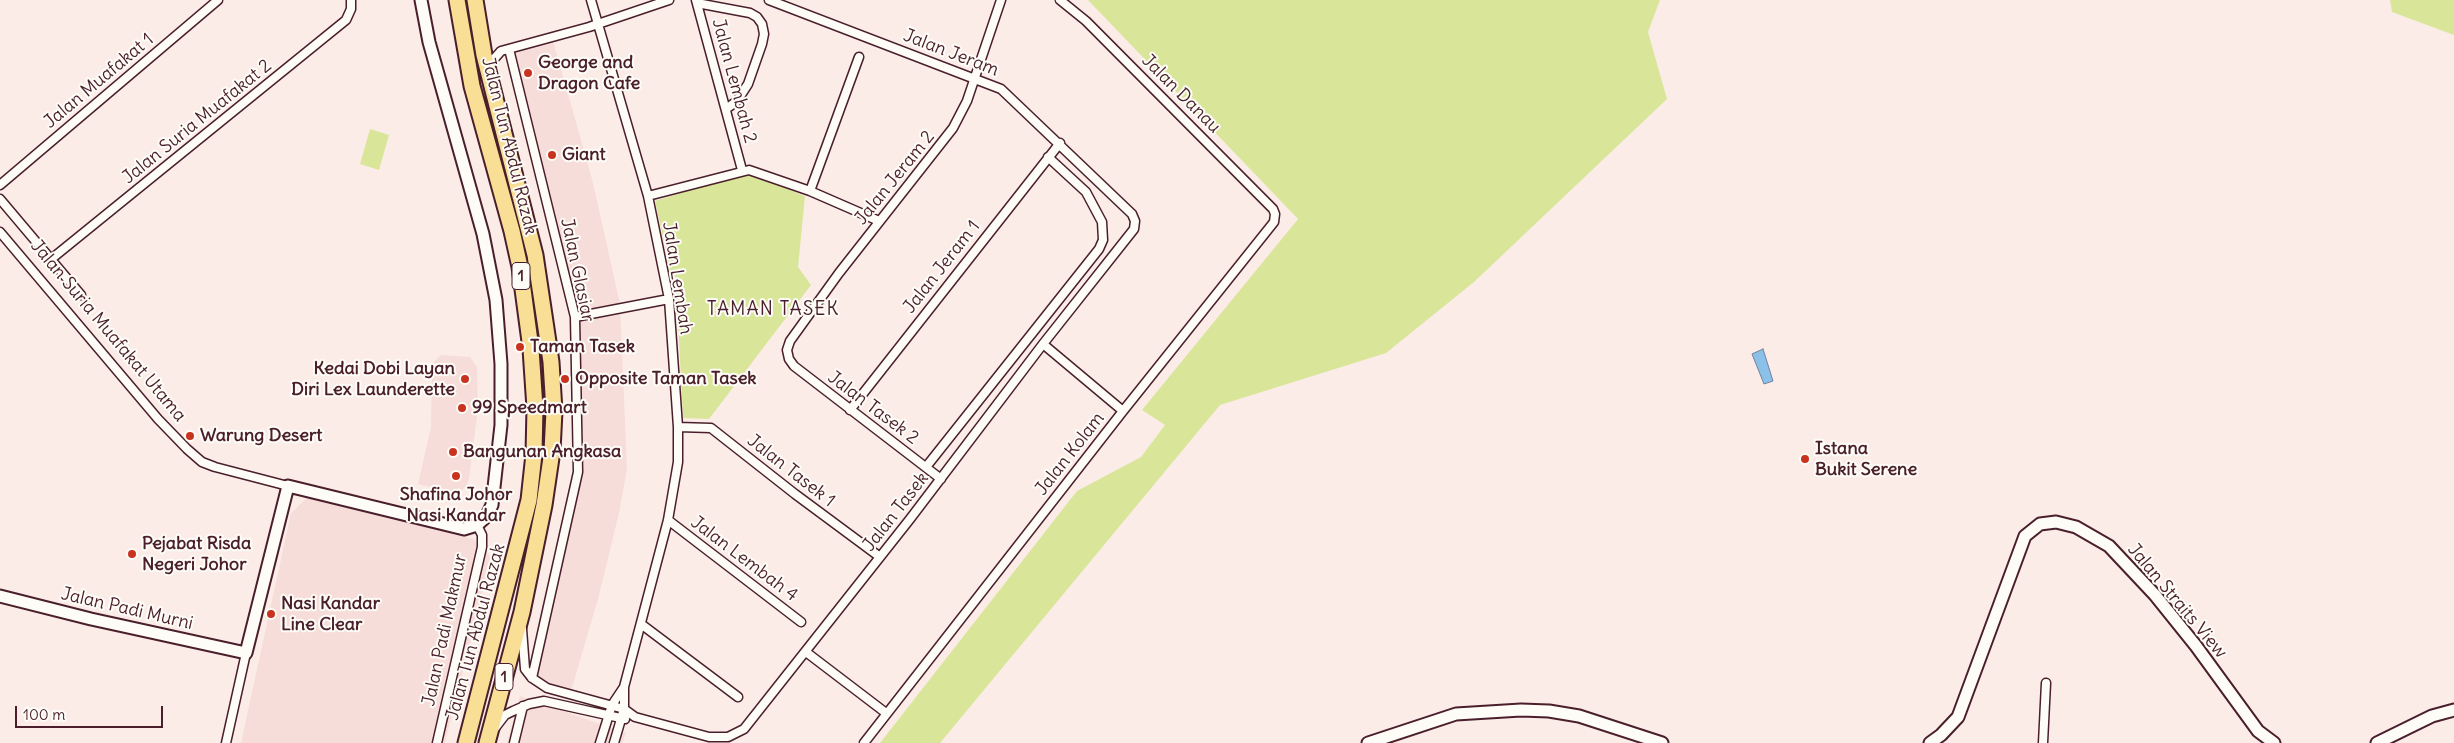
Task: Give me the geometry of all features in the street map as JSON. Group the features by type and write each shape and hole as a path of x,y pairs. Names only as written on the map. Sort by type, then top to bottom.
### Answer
{"highway":[{"name":"Jalan Tun Abdul Razak","path":"457,0 472,86 520,267 531,350 535,408 534,454 529,500 466,743"},
{"name":"Jalan Tun Abdul Razak","path":"475,0 488,72 535,255 546,324 553,389 552,451 544,505 522,612 487,743"}],"street":[{"name":"Jalan Muafakat 1","path":"0,184 218,0"},
{"name":"Jalan Suria Muafakat 2","path":"50,260 346,20 351,9 351,0"},
{"path":"421,0 429,42 483,234 496,300 501,364 501,425 492,505 486,517 477,525"},
{"path":"591,0 597,24"},
{"path":"481,38 494,49 505,50 597,24 670,0"},
{"name":"Jalan Jeram","path":"769,0 975,77 1001,89 1060,143 1132,214 1135,221"},
{"name":"Jalan Jeram 2","path":"789,359 787,350 790,341 879,221 953,128 967,101 1001,0"},
{"name":"Jalan Danau","path":"1060,0 1086,21 1273,209 1275,214"},
{"path":"697,2 750,13 757,16 762,24 764,34 762,44 748,84 737,101 726,110"},
{"name":"Jalan Lembah 2","path":"697,2 742,170"},
{"name":"Jalan Lembah","path":"597,24 648,196 669,299 678,427 678,462 668,520 624,687 624,709 614,743"},
{"path":"488,72 493,60 505,50"},
{"name":"Jalan Glasiar","path":"505,50 575,317 578,472 532,678"},
{"path":"810,191 859,57"},
{"name":"Jalan Jeram 1","path":"850,410 1060,143"},
{"name":"Jalan Tasek","path":"926,467 1099,249 1103,240 1102,222 1086,192 1048,156"},
{"path":"648,196 742,170 757,171 810,191 879,221"},
{"path":"0,199 50,260 82,295"},
{"name":"Jalan Kolam","path":"864,743 1123,411 1274,222 1275,214"},
{"name":"Jalan Tasek","path":"532,678 547,688 612,705 624,709 635,717 708,737 728,737 744,729 941,479 1043,344 1134,229 1135,221"},
{"name":"Jalan Suria Muafakat Utama","path":"0,232 158,419 202,462 245,476 464,529 477,525"},
{"path":"575,317 669,299"},
{"path":"1043,344 1123,411"},
{"name":"Jalan Tasek 2","path":"789,359 794,366 941,479"},
{"name":"Jalan Tasek 1","path":"678,427 712,428 795,494 880,557"},
{"path":"226,743 246,653 288,486"},
{"name":"Jalan Lembah 4","path":"668,520 801,622"},
{"name":"Jalan Straits View","path":"1930,743 1942,735 1958,717 2025,536 2040,524 2056,522 2076,526 2109,546 2154,595 2190,639 2258,731 2274,743"},
{"name":"Jalan Padi Makmur","path":"437,743 482,546 482,535 477,525"},
{"name":"Jalan Padi Murni","path":"0,596 246,653"},
{"path":"522,612 525,668 532,678"},
{"path":"641,624 738,696"},
{"path":"806,652 886,713"},
{"path":"2043,743 2046,683"},
{"name":"Jalan Lembah","path":"600,743 612,705 624,687"},
{"path":"487,743 505,716 523,706 544,701 621,720"},
{"path":"514,743 523,706"},
{"path":"1368,743 1456,714 1521,710 1549,711 1579,716 1662,743"},
{"path":"2377,743 2432,716 2454,710"},
{"name":"Jalan Tasek","path":"621,720 635,717"}],"shaded area":[{"path":"553,41 592,179 620,304 627,469 619,513 598,599 571,691 541,681 536,677 582,471 578,312 513,51"},
{"path":"441,355 470,357 477,367 478,408 469,479 467,485 458,494 418,484 431,427 432,364"},
{"path":"308,497 473,539 491,557 445,743 241,743 291,513"},
{"path":"520,696 626,733 622,743 507,743"}],"green space":[{"path":"1088,0 1660,0 1648,32 1667,99 1474,282 1386,353 1220,405 940,743 880,743 1077,491 1141,457 1165,425 1142,410 1298,219"},
{"path":"2390,0 2454,0 2454,35 2392,12"},
{"path":"370,129 389,135 379,170 360,164"},
{"path":"746,173 805,196 798,267 811,285 709,419 683,418 677,301 655,201"}],"water":[{"path":"1763,349 1773,381 1764,384 1752,354"}],"place":[{"name":"George and Dragon Cafe","path":"528,73"},
{"name":"Giant","path":"552,155"},
{"name":"Taman Tasek","path":"520,347"},
{"name":"Kedai Dobi Layan Diri Lex Launderette","path":"465,379"},
{"name":"Opposite Taman Tasek","path":"565,379"},
{"name":"99 Speedmart","path":"462,408"},
{"name":"Warung Desert","path":"190,436"},
{"name":"Bangunan Angkasa","path":"453,452"},
{"name":"Istana Bukit Serene","path":"1805,459"},
{"name":"Shafina Johor Nasi Kandar","path":"456,476"},
{"name":"Pejabat Risda Negeri Johor","path":"132,554"},
{"name":"Nasi Kandar Line Clear","path":"271,614"}],"district":[{"name":"TAMAN TASEK","path":"773,310"}]}
